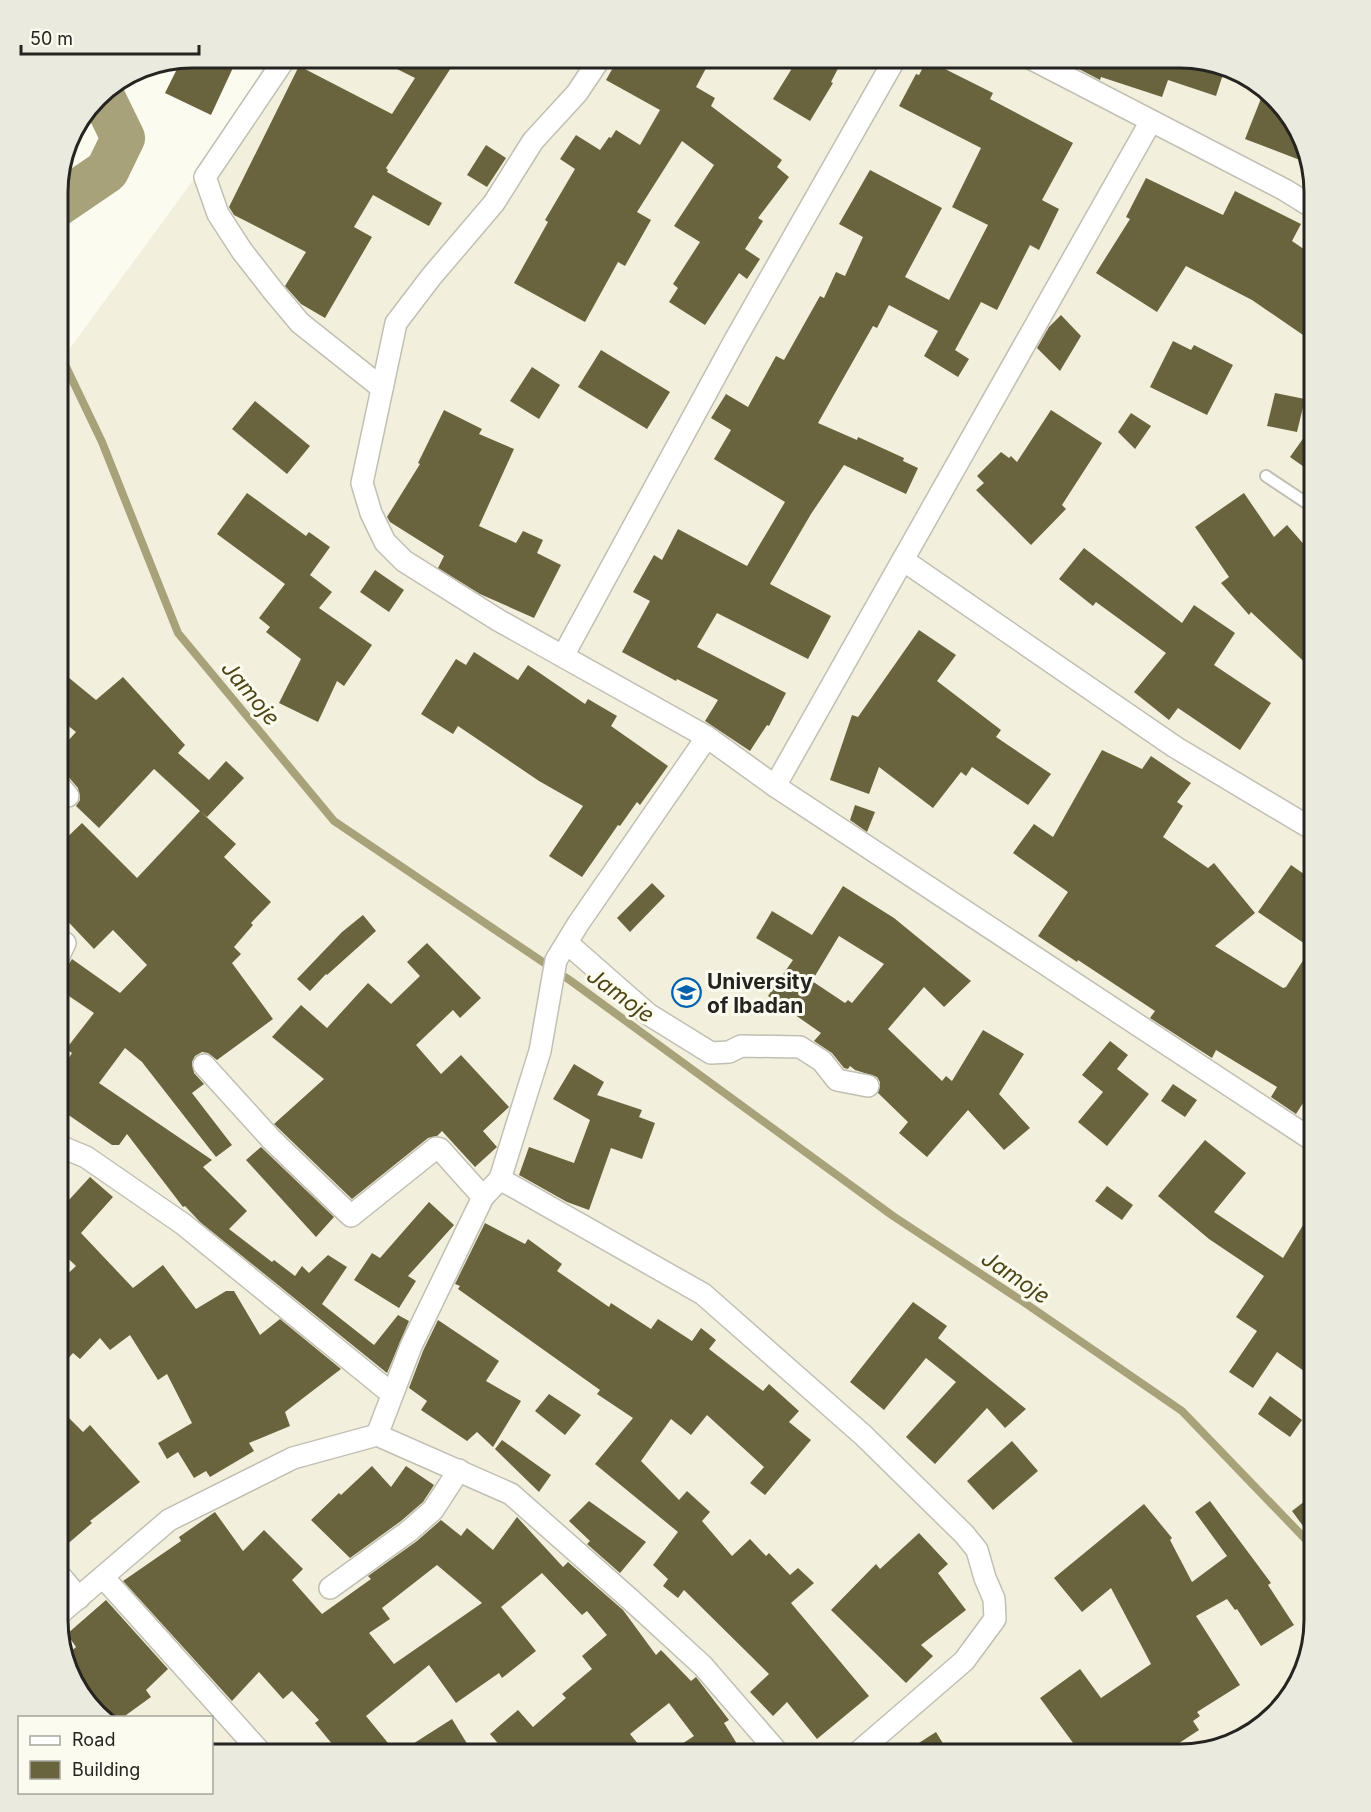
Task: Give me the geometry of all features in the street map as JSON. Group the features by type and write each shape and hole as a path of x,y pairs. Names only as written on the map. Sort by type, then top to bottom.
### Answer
{"street":[{"path":"279,68 205,177 218,214 273,292 300,323 382,388"},
{"path":"594,68 577,93 533,141 494,203 431,277 396,323 362,483 371,513 385,542 404,561 498,620 707,737 775,786 1304,1134"},
{"path":"563,656 735,340 890,68"},
{"path":"1049,68 1304,202"},
{"path":"775,786 1151,121"},
{"path":"903,560 1175,747 1304,824"},
{"path":"377,1435 411,1346 483,1197 500,1179 540,1051 556,960 707,737"},
{"path":"567,943 648,1014 711,1053 729,1052 741,1046 800,1047 822,1061 837,1080 868,1086"},
{"path":"204,1065 271,1139 351,1216 436,1148 440,1149 483,1197"},
{"path":"68,1150 86,1157 183,1224 393,1394"},
{"path":"500,1179 703,1294 863,1435 964,1534 977,1550 994,1599 995,1619 964,1661 868,1744"},
{"path":"68,1607 169,1520 293,1458 377,1435 511,1494 704,1666 771,1744"},
{"path":"330,1588 409,1531 433,1510 459,1470"},
{"path":"103,1577 252,1744"},
{"path":"68,1585 79,1598"}],"lane":[{"path":"1266,476 1304,501"}],"shaded area":[{"name":"University of Ibadan","path":"263,68 1188,68 1212,72 1242,84 1261,98 1283,122 1299,159 1304,191 1304,1621 1299,1653 1287,1683 1273,1702 1249,1724 1212,1740 1180,1744 213,1744 213,1716 112,1716 88,1690 74,1661 68,1621 68,351 194,179"}],"building":[{"path":"233,68 211,115 165,93 177,69"},
{"path":"298,68 303,68 392,114 415,78 395,68 451,68 386,168 387,172 442,203 429,226 373,195 354,227 372,237 325,318 301,304 285,286 306,252 234,215 229,207"},
{"path":"613,68 706,68 696,87 715,98 711,106 782,160 777,167 789,177 758,218 763,221 745,249 760,259 747,279 739,273 705,325 669,302 678,288 673,284 700,242 674,226 714,165 682,141 637,212 651,220 625,266 618,262 585,322 514,283 548,222 545,220 575,169 560,159 576,135 600,150 616,130 640,145 660,110 606,80"},
{"path":"792,68 838,68 831,82 833,83 810,121 773,99"},
{"path":"923,68 943,68 993,93 990,99 1073,143 1042,200 1059,209 1039,250 1030,245 997,310 981,302 955,350 969,359 958,377 924,356 938,331 889,305 877,328 873,326 818,423 857,440 858,437 904,458 903,461 918,468 906,494 844,465 811,514 770,584 831,616 808,659 717,613 697,647 786,693 769,726 767,725 750,751 705,721 718,700 622,652 650,601 633,592 654,555 662,560 678,529 747,566 785,502 714,459 731,430 711,418 726,394 748,407 776,356 784,360 820,296 824,298 836,272 845,276 863,237 839,224 870,170 942,208 905,277 949,300 988,225 952,207 981,148 899,106 916,74 919,75"},
{"path":"1077,68 1188,68 1223,76 1216,96 1168,80 1162,97 1101,77 1100,80"},
{"path":"1261,98 1283,122 1291,136 1299,160 1245,139"},
{"path":"486,145 506,158 487,187 467,175"},
{"path":"1146,178 1223,215 1235,191 1301,224 1292,241 1304,249 1304,336 1252,300 1186,266 1157,312 1096,273 1130,219 1126,217"},
{"path":"1061,315 1081,336 1060,371 1037,348 1049,327"},
{"path":"1173,341 1191,350 1194,345 1233,365 1207,415 1150,387"},
{"path":"601,350 670,392 647,429 578,387"},
{"path":"532,367 560,385 539,419 510,401"},
{"path":"1275,393 1304,399 1297,432 1267,426"},
{"path":"255,401 310,446 287,474 232,429"},
{"path":"444,410 482,429 479,434 514,449 479,526 516,543 523,531 543,540 537,553 561,565 534,618 480,594 438,568 444,556 390,522 387,517 420,464 418,463"},
{"path":"1051,410 1102,443 1062,505 1066,509 1031,545 976,490 984,483 977,476 1001,452 1009,458 1011,456 1017,462"},
{"path":"1131,413 1151,426 1135,449 1118,432"},
{"path":"1304,437 1304,467 1290,457"},
{"path":"247,493 306,536 309,532 330,547 310,575 332,592 319,608 372,645 344,686 337,681 318,722 279,703 301,659 266,632 270,627 259,618 285,584 217,534"},
{"path":"1244,493 1274,537 1287,525 1304,545 1304,662 1251,612 1249,615 1221,583 1229,577 1195,527"},
{"path":"1084,548 1182,623 1194,605 1235,633 1214,665 1271,703 1240,750 1178,708 1169,720 1134,692 1166,653 1096,602 1093,606 1059,579"},
{"path":"375,570 404,590 389,612 360,592"},
{"path":"919,630 956,655 937,681 1001,730 996,737 1051,774 1028,805 972,767 966,776 961,772 933,808 879,767 869,794 830,780 852,715 858,717"},
{"path":"474,652 518,680 528,665 585,704 588,699 617,716 611,726 668,766 640,805 637,802 620,826 618,825 582,877 549,856 583,806 539,781 458,726 453,734 421,714 456,659 466,665"},
{"path":"68,677 96,700 123,677 185,745 178,753 209,780 226,761 244,778 207,817 201,812 236,844 224,857 271,902 251,923 253,925 234,947 241,954 232,963 273,1019 217,1060 208,1053 202,1052 195,1056 192,1062 194,1073 204,1084 192,1093 232,1145 216,1157 142,1062 125,1048 99,1083 212,1160 203,1167 247,1211 229,1229 272,1262 274,1260 295,1276 302,1266 309,1273 328,1255 347,1267 322,1304 374,1345 398,1315 409,1321 387,1373 200,1222 185,1206 183,1207 127,1134 119,1145 112,1145 68,1115 68,1059 72,1053 68,1050 68,1046 94,1013 68,995 68,965 72,959 120,993 147,965 113,930 94,949 68,922 68,836 82,823 137,878 200,811 154,769 99,828 76,806 80,800 78,788 68,776 68,741 76,732 68,726"},
{"path":"1102,750 1142,769 1151,756 1191,783 1177,802 1183,806 1163,837 1208,868 1214,863 1255,913 1215,946 1283,988 1286,987 1304,959 1304,1102 1296,1114 1271,1097 1277,1087 1216,1050 1212,1058 1150,1018 1155,1011 1038,936 1068,892 1013,853 1034,824 1053,837"},
{"path":"855,805 875,812 867,832 850,820"},
{"path":"1291,865 1304,874 1304,943 1258,912"},
{"path":"652,883 665,896 630,932 617,918"},
{"path":"843,886 894,918 971,981 944,1007 924,987 888,1029 942,1081 946,1076 952,1081 983,1030 1024,1054 999,1094 1030,1128 1004,1150 968,1110 927,1157 899,1133 908,1122 878,1093 880,1082 877,1077 855,1070 850,1066 848,1069 844,1068 832,1053 814,1041 821,1033 768,996 793,960 756,938 772,911 812,935","holes":["839,936 884,964 852,1003 848,1000 845,1003 812,981"]},
{"path":"363,915 376,931 326,974 310,991 297,979 342,932"},
{"path":"427,943 481,998 460,1018 453,1010 416,1045 441,1074 461,1055 509,1107 483,1131 497,1147 475,1167 442,1131 437,1136 428,1138 352,1199 274,1124 324,1079 272,1037 301,1005 327,1028 368,983 391,1004 420,976 407,962"},
{"path":"1110,1041 1128,1055 1117,1069 1149,1094 1107,1146 1078,1122 1103,1092 1082,1075"},
{"path":"574,1064 604,1082 597,1095 642,1110 639,1117 655,1123 642,1159 611,1148 589,1210 567,1202 519,1175 529,1147 574,1163 590,1120 553,1099"},
{"path":"1173,1084 1197,1100 1185,1117 1161,1101"},
{"path":"1205,1140 1246,1173 1214,1212 1283,1258 1304,1223 1304,1371 1277,1352 1253,1388 1229,1372 1257,1331 1236,1317 1264,1276 1209,1239 1158,1196"},
{"path":"261,1147 334,1217 316,1237 246,1160"},
{"path":"90,1177 113,1197 81,1233 133,1288 163,1265 196,1309 226,1291 234,1291 260,1335 280,1319 341,1369 285,1412 290,1426 249,1443 254,1451 210,1477 206,1471 194,1478 178,1452 167,1459 158,1443 192,1423 167,1374 158,1380 130,1335 110,1350 100,1338 80,1359 73,1353 68,1359 68,1274 76,1266 68,1258 68,1201"},
{"path":"1107,1186 1133,1205 1122,1220 1095,1201"},
{"path":"429,1202 454,1225 408,1276 416,1281 399,1308 354,1280 372,1253 380,1258"},
{"path":"485,1223 525,1244 528,1239 562,1264 557,1271 609,1307 611,1303 651,1329 658,1319 692,1341 701,1328 716,1340 709,1349 763,1391 769,1384 799,1411 789,1422 811,1440 765,1495 750,1483 764,1467 707,1415 691,1435 671,1419 641,1461 679,1500 687,1491 710,1512 702,1521 732,1556 750,1539 766,1556 769,1553 790,1575 798,1568 814,1583 791,1603 869,1696 817,1739 787,1702 773,1716 750,1692 769,1674 684,1590 678,1598 663,1586 668,1579 653,1565 678,1532 595,1464 633,1418 597,1394 600,1390 458,1289 460,1286 455,1284"},
{"path":"913,1302 947,1326 938,1338 1026,1409 1005,1428 987,1408 935,1464 906,1437 956,1382 926,1358 884,1410 850,1382"},
{"path":"438,1320 499,1361 486,1381 521,1401 493,1447 477,1432 467,1441 421,1410 427,1401 409,1388"},
{"path":"549,1394 581,1415 565,1435 535,1411"},
{"path":"1270,1396 1302,1420 1290,1437 1258,1414"},
{"path":"68,1417 83,1432 90,1425 140,1482 90,1521 92,1523 68,1544"},
{"path":"502,1440 551,1475 539,1492 495,1449"},
{"path":"1012,1441 1038,1471 993,1510 967,1481"},
{"path":"372,1466 391,1487 406,1466 434,1485 423,1502 350,1558 311,1520"},
{"path":"589,1501 646,1542 620,1573 587,1544 590,1541 569,1521"},
{"path":"1210,1501 1271,1583 1268,1585 1294,1625 1261,1646 1237,1609 1235,1610 1227,1599 1196,1616 1240,1685 1197,1712 1200,1716 1193,1721 1199,1730 1178,1744 1074,1744 1040,1698 1080,1669 1101,1698 1151,1664 1111,1588 1082,1612 1054,1578 1144,1504 1172,1538 1170,1540 1192,1582 1227,1556 1195,1512"},
{"path":"1304,1502 1304,1527 1292,1511"},
{"path":"215,1512 243,1551 264,1530 303,1569 292,1580 322,1614 371,1579 368,1576 417,1541 441,1520 461,1536 467,1528 493,1550 517,1517 563,1567 568,1562 623,1610 656,1655 661,1650 691,1681 696,1677 729,1720 724,1723 737,1744 682,1744 694,1736 669,1703 630,1734 638,1744 499,1744 490,1734 518,1710 533,1727 566,1698 562,1694 592,1669 582,1656 607,1635 587,1611 582,1615 542,1573 501,1607 536,1651 502,1678 499,1673 456,1703 429,1665 366,1716 389,1744 332,1744 315,1723 319,1720 292,1691 283,1699 259,1672 232,1701 123,1581 181,1541 179,1537","holes":["437,1565 482,1603 394,1664 369,1633 390,1619 382,1608"]},
{"path":"919,1533 948,1564 938,1573 966,1610 921,1645 933,1656 906,1683 831,1610 876,1564 880,1569"},
{"path":"106,1600 168,1669 146,1690 151,1697 125,1716 112,1716 88,1690 80,1676 72,1651 76,1647 69,1633"},
{"path":"452,1719 467,1744 413,1744"},
{"path":"936,1732 943,1744 917,1744"}],"waterway":[{"path":"68,198 107,171 123,138 106,102"},
{"name":"Jamoje","path":"68,371 102,442 178,633 334,821 571,981 893,1216 1182,1411 1304,1538"}],"place":[{"name":"University of Ibadan","path":"686,993"}]}
